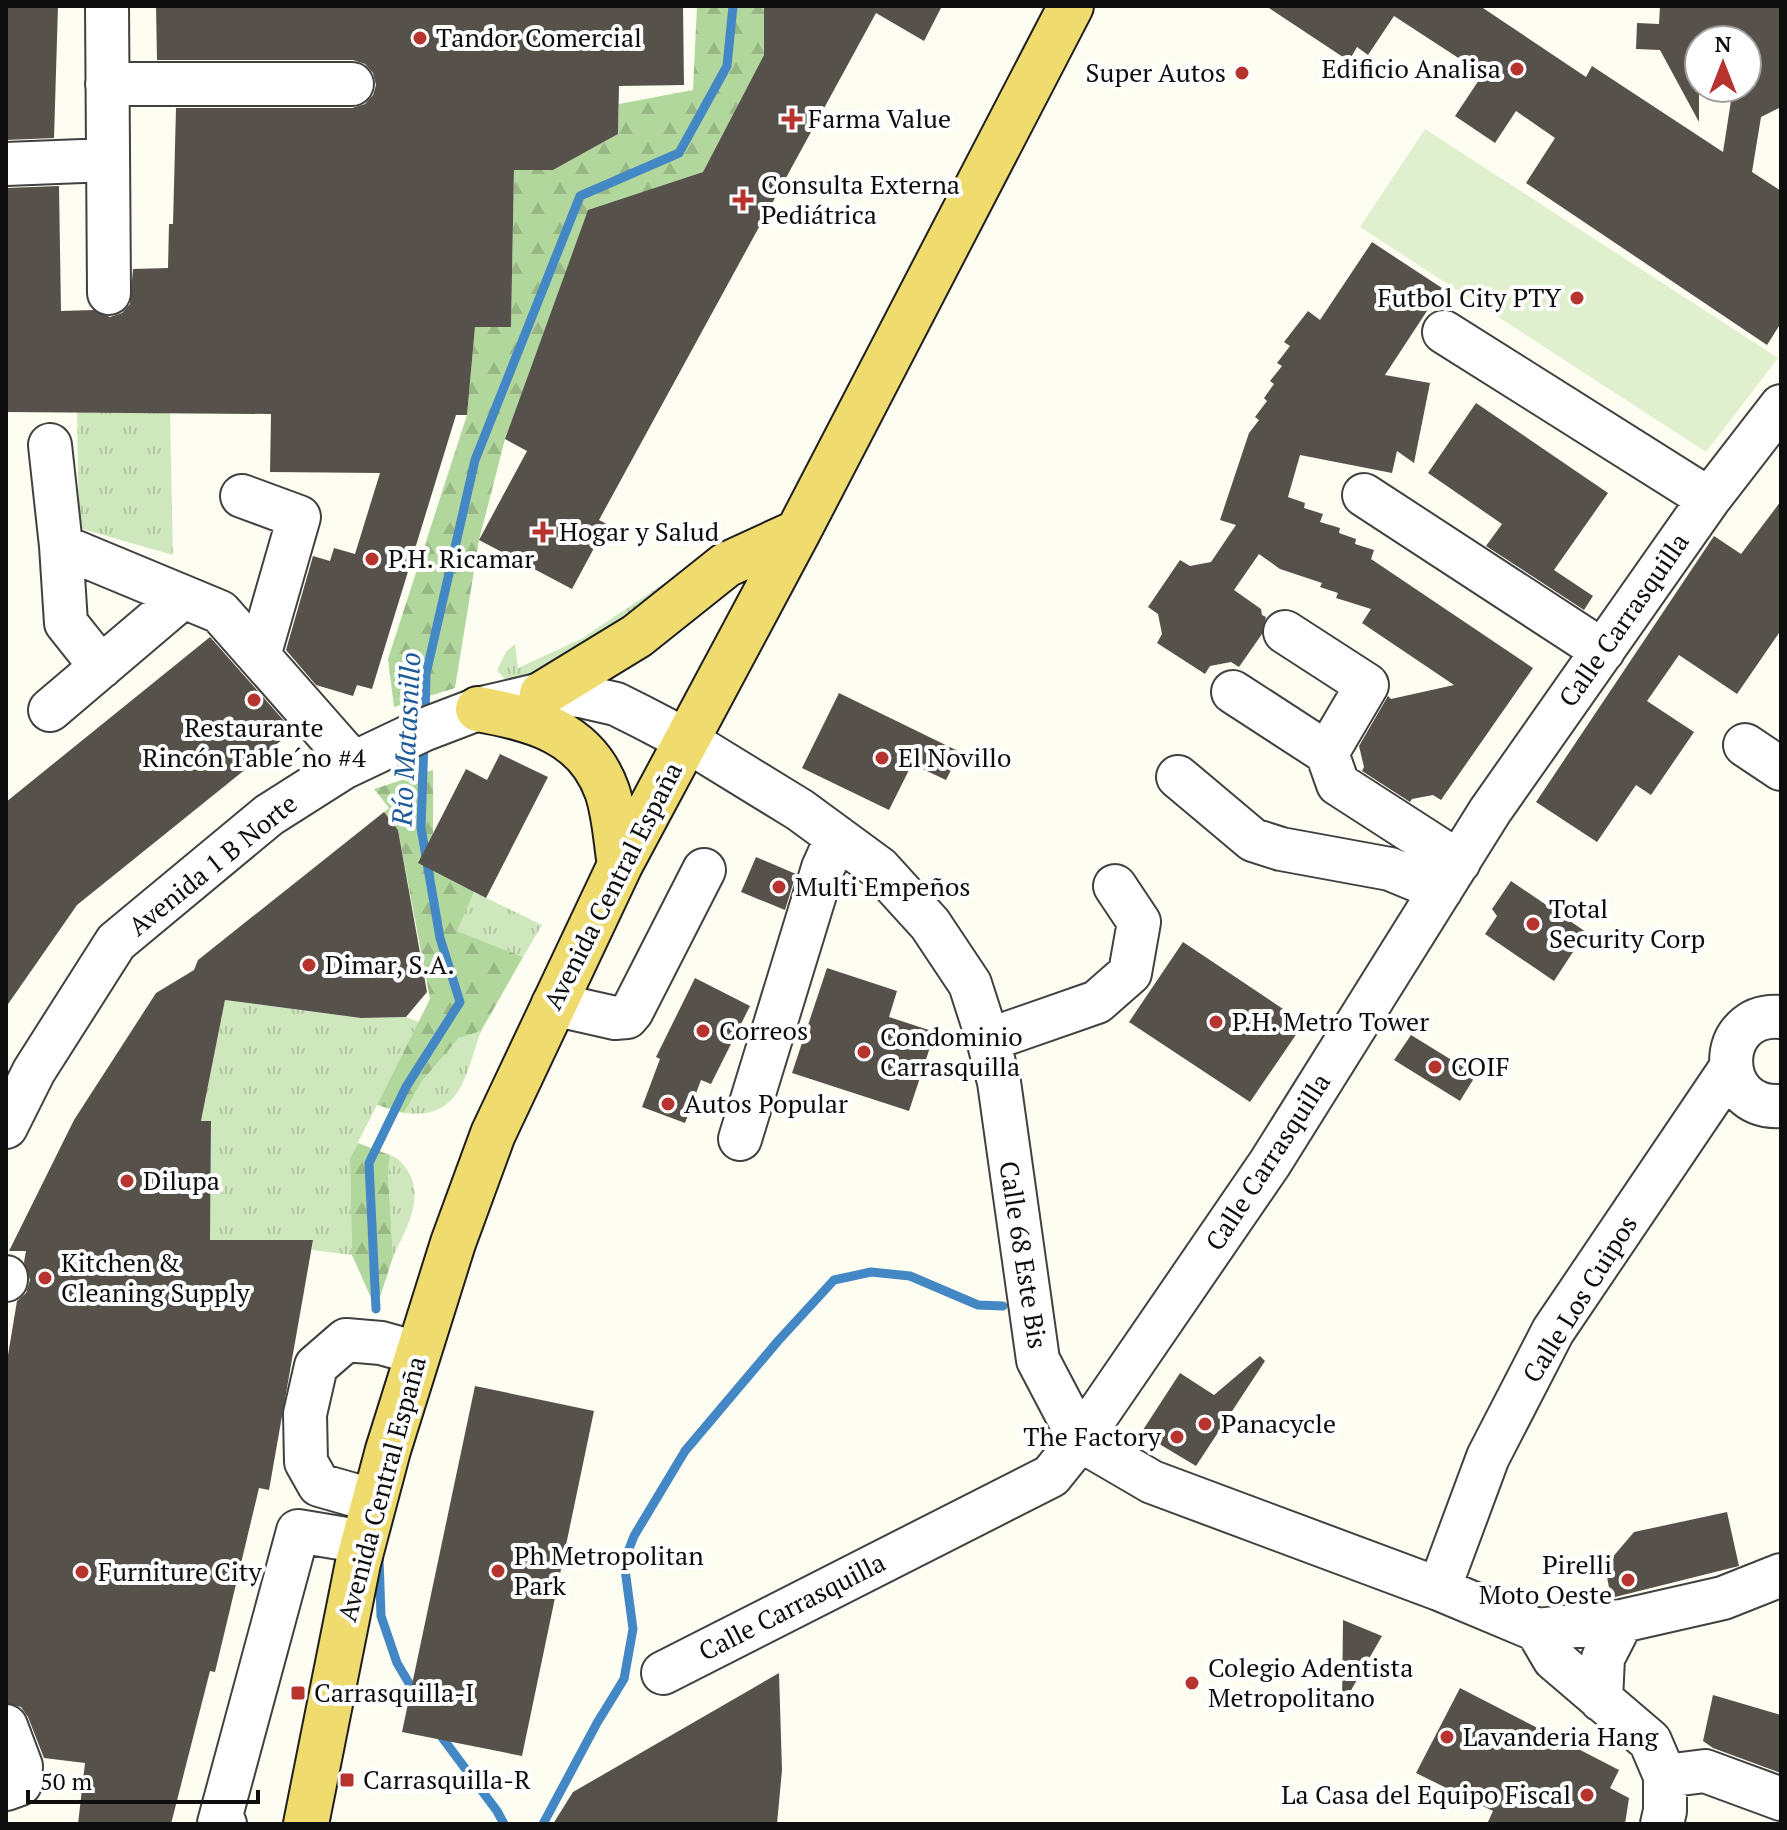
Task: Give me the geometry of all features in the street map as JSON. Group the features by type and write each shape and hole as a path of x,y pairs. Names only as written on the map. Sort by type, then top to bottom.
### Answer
{"main road":[{"name":"Avenida Central España","path":"306,1824 369,1522 417,1353 493,1134 620,865 798,532 1071,6"},
{"path":"542,694 637,636 726,565 798,532"},
{"path":"471,712 517,716 549,727 575,745 597,769 607,791 620,865"}],"street":[{"path":"107,6 109,293"},
{"path":"107,84 352,84"},
{"path":"6,164 108,160"},
{"path":"1444,332 1709,499"},
{"name":"Calle Carrasquilla","path":"663,1673 1051,1476 1080,1440 1270,1163 1490,811 1709,499 1781,406"},
{"path":"50,445 66,623 101,667"},
{"path":"1364,495 1603,651"},
{"path":"242,496 299,517 259,656"},
{"path":"61,546 220,612 353,763"},
{"path":"50,710 183,597"},
{"path":"1285,632 1367,685 1327,753"},
{"path":"1233,692 1327,753 1338,784 1450,876"},
{"name":"Avenida 1 B Norte","path":"6,1127 34,1071 116,942 269,815 353,763 423,730 471,712 542,694 581,696 616,704 686,740"},
{"name":"Calle 68 Este Bis","path":"686,740 800,810 879,868 930,924 970,984 999,1082 1038,1360 1080,1440"},
{"path":"1745,745 1781,769"},
{"path":"1178,777 1253,840 1281,849 1390,869 1450,876"},
{"path":"740,1139 823,868 837,837"},
{"path":"553,1004 615,1018 627,1017 704,870"},
{"path":"988,1040 1097,1002 1130,973 1139,922 1115,886"},
{"name":"Calle Los Cuipos","path":"1439,1589 1488,1457 1553,1331 1730,1069 1734,1043 1741,1032 1763,1017 1781,1017"},
{"path":"1730,1069 1735,1083 1745,1095 1757,1103 1781,1106"},
{"path":"369,1522 319,1485 306,1462 305,1414 316,1366 346,1340 381,1343 417,1353"},
{"path":"1080,1440 1152,1482 1439,1589 1537,1630 1622,1621 1723,1598 1781,1575"},
{"path":"225,1824 219,1823 298,1531 369,1522"},
{"path":"1601,1700 1603,1658 1622,1621"},
{"path":"1537,1630 1554,1659 1650,1741 1665,1776 1662,1824"},
{"path":"6,1726 21,1766 20,1784 6,1789"},
{"path":"1665,1776 1705,1771 1781,1799"}],"green space":[{"path":"697,6 764,6 764,55 703,172 588,211 505,439 479,540 455,688 394,707 388,659 467,415 475,327 511,327 514,170 553,170 618,134 619,104 693,90"},
{"name":"Futbol City PTY","path":"1425,129 1778,358 1706,452 1360,227"},
{"path":"77,412 170,413 173,555 79,528"},
{"path":"684,570 696,570 589,649 517,682 507,682 497,670 506,652 515,644 518,668 581,639"},
{"path":"433,770 433,835 474,892 457,931 523,957 481,1031 459,1038 422,1081 404,1113 377,1105 430,999 398,830 384,812 389,808 374,789"},
{"path":"474,892 542,925 523,957 456,931"},
{"path":"225,1000 361,1018 406,1017 419,1022 350,1158 352,1255 312,1250 313,1240 210,1240 211,1121 201,1121"},
{"path":"481,1031 465,1078 450,1102 423,1113 404,1113 422,1081 459,1038"},
{"path":"358,1143 390,1155 388,1173 393,1257 376,1309 352,1255 350,1158"},
{"path":"390,1155 405,1167 414,1189 412,1212 393,1257 388,1173"}],"building":[{"path":"6,6 58,6 54,138 6,140"},
{"path":"156,6 683,6 684,85 619,86 618,134 553,170 514,170 511,327 475,327 467,415 456,415 372,689 357,685 353,696 316,685 286,650 313,556 330,561 334,548 355,554 380,473 270,472 271,414 6,412 6,188 59,186 61,311 94,310 110,317 122,313 130,304 133,269 168,268 169,224 173,224 176,108 352,108 365,104 373,95 376,85 373,73 365,64 353,60 157,60"},
{"path":"764,6 942,6 924,41 876,13 599,520 607,524 572,589 479,540 527,451 505,439 588,210 703,172 764,55"},
{"path":"1266,6 1480,6 1586,77 1592,66 1723,152 1730,104 1763,104 1763,24 1683,24 1683,92 1660,50 1636,49 1637,23 1659,24 1660,6 1781,6 1781,107 1761,117 1752,172 1781,191 1781,323 1767,345 1526,183 1555,138 1516,111 1495,143 1455,116 1483,74 1394,16 1368,55 1357,47 1349,61"},
{"path":"1689,104 1699,104 1699,122"},
{"path":"1372,242 1442,288 1385,375 1430,383 1414,463 1397,451 1392,473 1300,455 1288,497 1305,503 1304,508 1323,514 1320,522 1340,528 1339,533 1356,539 1355,544 1374,550 1371,559 1533,668 1441,800 1433,795 1410,802 1362,771 1364,767 1359,746 1388,696 1391,699 1454,685 1362,623 1371,609 1336,598 1338,593 1320,587 1322,583 1280,569 1259,554 1234,590 1261,609 1266,617 1262,634 1239,667 1231,662 1210,666 1205,674 1157,643 1162,634 1158,614 1148,607 1180,560 1190,566 1211,562 1236,525 1220,520 1249,433 1259,420 1255,417 1267,401 1264,398 1274,384 1270,381 1282,366 1277,363 1290,346 1284,342 1308,311 1320,320"},
{"path":"1476,403 1608,493 1554,570 1593,596 1584,610 1486,546 1502,524 1428,473"},
{"path":"1781,501 1781,630 1737,694 1679,655 1647,701 1694,732 1651,795 1636,785 1597,842 1536,802 1714,536 1741,554"},
{"path":"210,637 293,731 77,905 6,1007 6,802"},
{"name":"El Novillo","path":"839,693 960,752 946,780 912,764 889,810 802,768"},
{"path":"500,754 548,777 486,898 418,863 466,769 487,780"},
{"path":"384,812 398,830 427,992 406,1017 361,1018 225,1000 201,1121 211,1121 210,1240 313,1240 269,1490 259,1488 215,1672 210,1671 171,1824 78,1824 85,1763 44,1758 28,1717 21,1707 6,1703 6,1367 17,1301 26,1293 30,1280 24,1262 26,1251 9,1251 74,1120 156,993 194,970 198,960"},
{"name":"Multi Empeños","path":"756,857 796,874 785,910 741,892"},
{"name":"Total Security Corp","path":"1511,881 1586,932 1554,981 1485,934 1497,916 1492,909"},
{"name":"P.H. Metro Tower","path":"1183,942 1304,1023 1250,1102 1129,1022"},
{"name":"Condominio Carrasquilla","path":"827,968 897,991 889,1017 935,1032 909,1111 792,1073"},
{"name":"Correos","path":"695,978 750,1006 711,1084 701,1080 685,1123 642,1107 660,1059 656,1057"},
{"name":"COIF","path":"1411,1035 1476,1075 1460,1101 1394,1060"},
{"path":"1260,1356 1265,1361 1196,1466 1141,1433 1180,1373 1214,1395"},
{"name":"Ph Metropolitan Park","path":"475,1386 594,1411 522,1756 402,1732"},
{"path":"1727,1512 1739,1566 1611,1598 1605,1566 1634,1532"},
{"path":"1343,1620 1382,1636 1342,1706"},
{"path":"779,1673 782,1770 777,1824 553,1824 573,1792"},
{"path":"1460,1688 1619,1770 1610,1788 1629,1798 1625,1824 1487,1824 1493,1811 1416,1773"},
{"path":"1713,1695 1781,1715 1781,1773 1713,1748 1703,1741"}],"waterway":[{"name":"Río Matasnillo","path":"425,719 426,674 475,460 580,196 679,153 727,66 733,6"},
{"name":"Río Matasnillo","path":"376,1309 369,1163 406,1087 460,1002 440,938 421,828 424,741"},
{"path":"543,1824 624,1679 633,1629 624,1562 634,1536 685,1451 778,1341 834,1280 871,1272 910,1276 978,1305 1003,1306"},
{"name":"Río Matasnillo","path":"379,1558 381,1616 397,1663 416,1695"},
{"name":"Río Matasnillo","path":"438,1732 504,1824"}],"place":[{"name":"Tandor Comercial","path":"420,38"},
{"name":"Edificio Analisa","path":"1517,69"},
{"name":"Super Autos","path":"1242,73"},
{"name":"Farma Value","path":"792,119"},
{"name":"Consulta Externa Pediátrica","path":"743,200"},
{"name":"Futbol City PTY","path":"1577,298"},
{"name":"Hogar y Salud","path":"543,532"},
{"name":"P.H. Ricamar","path":"372,559"},
{"name":"Restaurante Rincón Table´no #4","path":"254,700"},
{"name":"El Novillo","path":"882,758"},
{"name":"Multi Empeños","path":"779,887"},
{"name":"Total Security Corp","path":"1533,924"},
{"name":"Dimar, S.A.","path":"309,965"},
{"name":"P.H. Metro Tower","path":"1216,1022"},
{"name":"Correos","path":"703,1031"},
{"name":"Condominio Carrasquilla","path":"864,1052"},
{"name":"COIF","path":"1435,1067"},
{"name":"Autos Popular","path":"668,1104"},
{"name":"Dilupa","path":"127,1181"},
{"name":"Kitchen & Cleaning Supply","path":"45,1278"},
{"name":"Panacycle","path":"1205,1424"},
{"name":"The Factory","path":"1177,1437"},
{"name":"Ph Metropolitan Park","path":"498,1571"},
{"name":"Furniture City","path":"82,1572"},
{"name":"Pirelli Moto Oeste","path":"1628,1580"},
{"name":"Colegio Adentista Metropolitano","path":"1192,1683"},
{"name":"Carrasquilla-I","path":"298,1693"},
{"name":"Lavanderia Hang","path":"1447,1737"},
{"name":"Carrasquilla-R","path":"347,1780"},
{"name":"La Casa del Equipo Fiscal","path":"1587,1795"}]}
